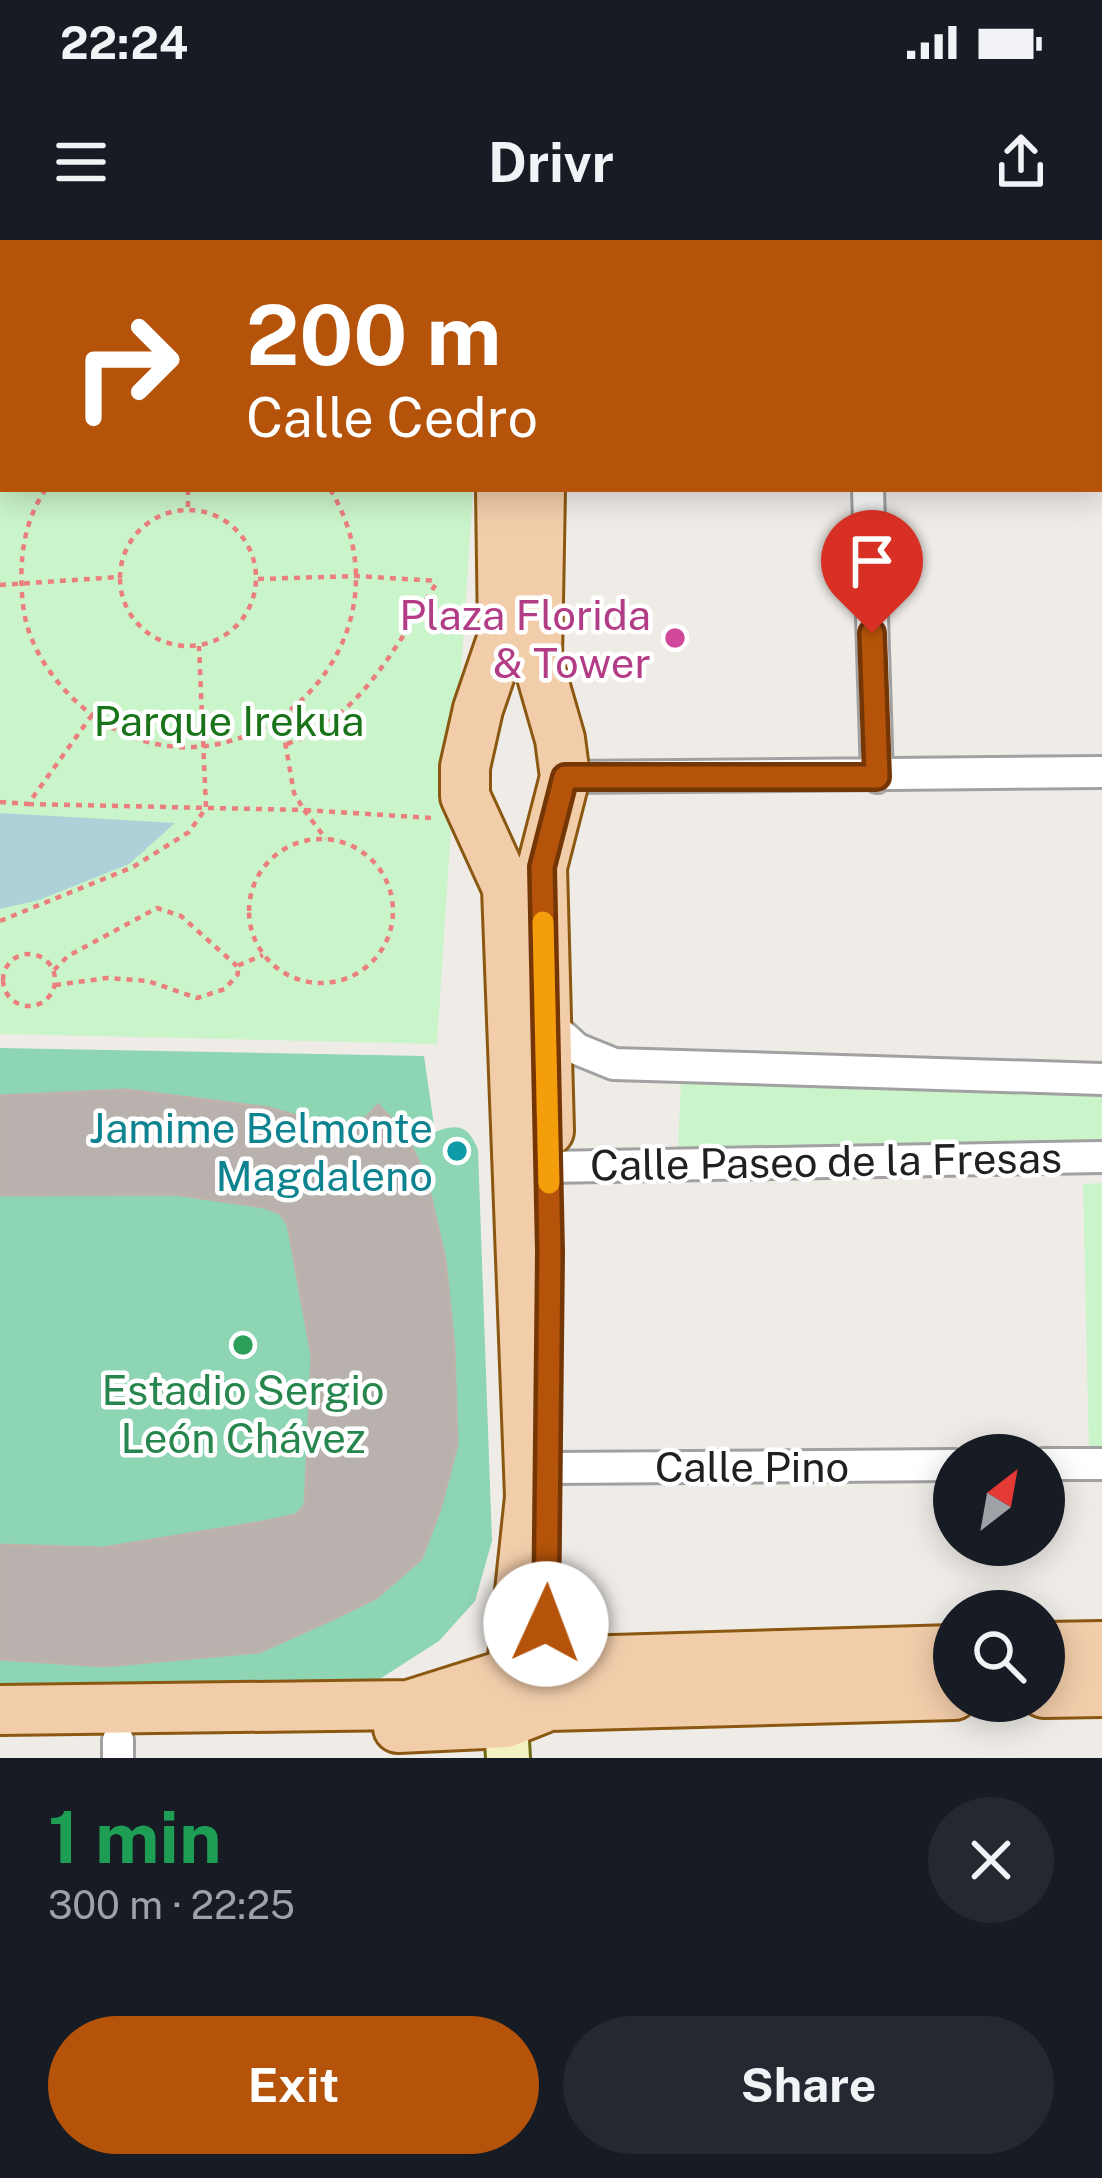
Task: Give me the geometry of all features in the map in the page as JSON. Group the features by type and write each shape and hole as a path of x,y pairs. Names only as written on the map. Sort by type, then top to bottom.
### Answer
{"main road":[{"path":"409,1705 479,1651 490,1632 541,1482 507,888 465,796 464,767 503,637 501,492"},
{"path":"524,1705 541,1482 549,1167 542,867 565,777 554,715 537,659 540,492"},
{"path":"478,709 554,715"},
{"path":"478,822 527,835 550,832"},
{"path":"1065,1647 1102,1646"},
{"path":"0,1742 118,1749 524,1705 933,1653"},
{"path":"1065,1693 1102,1692"},
{"path":"0,1710 933,1695"}],"street":[{"path":"868,492 877,777"},
{"path":"565,777 1102,772"},
{"name":"Calle Paseo de la Fresas","path":"546,1021 577,1049 614,1064 1102,1079"},
{"name":"Calle Paseo de la Fresas","path":"549,1167 1102,1156"},
{"path":"1065,1464 1102,1464"},
{"name":"Calle Pino","path":"541,1482 933,1466"}],"path":[{"path":"45,492 24,540 20,584 26,622 40,658 63,690 92,715 126,734 164,744 202,746 244,737 281,719 314,692 338,657 353,618 357,576 350,532 331,492"},
{"path":"188,492 188,510"},
{"path":"188,510 214,515 236,530 251,553 256,579 252,602 240,623 222,638 199,646 176,646 144,629 123,601 119,577 124,551 140,529 161,515 188,510"},
{"path":"256,579 357,576 438,581 354,700 328,727 285,745"},
{"path":"0,585 119,577"},
{"path":"0,921 134,867 189,832 206,808 199,646"},
{"path":"28,804 92,715"},
{"path":"281,719 294,794 326,839"},
{"path":"0,802 304,809 478,822"},
{"path":"326,839 347,843 365,854 389,886 393,927 385,947 356,975 316,984 277,970 263,955 248,916 257,876 286,847 326,839"},
{"path":"54,970 68,956 157,908 181,916 237,966 238,974 226,989 197,998 148,981 107,978 56,985"},
{"path":"30,953 44,958 54,970 56,985 49,998 36,1006 21,1005 8,996 1,982 5,967 15,957 30,953"},
{"path":"237,966 263,955"}],"green space":[{"name":"Parque Irekua","path":"0,492 473,492 437,1044 0,1034"},
{"name":"Estadio Sergio León Chávez","path":"0,1048 424,1056 435,1132 462,1129 478,1150 492,1541 475,1601 439,1641 375,1682 0,1691"},
{"path":"681,1081 1102,1082 1102,1143 678,1148"},
{"path":"1102,1183 1102,1453 1089,1453 1083,1184"}],"water":[{"path":"0,813 175,823 129,864 39,900 0,909"}],"building":[{"path":"126,1090 269,1108 353,1132 378,1105 405,1133 426,1177 445,1259 457,1445 421,1559 376,1598 333,1619 259,1652 104,1666 0,1659 0,1545 103,1548 296,1515 305,1505 312,1356 288,1225 280,1213 174,1194 0,1195 0,1096"}],"slow traffic":[{"path":"543,922 549,1183"}],"place":[{"name":"Plaza Florida & Tower","path":"675,638"},
{"name":"Jamime Belmonte Magdaleno","path":"457,1151"},
{"name":"Estadio Sergio León Chávez","path":"243,1345"}],"route":[{"path":"546,1624 550,1252 542,867 565,777 877,777 872,633"}]}
